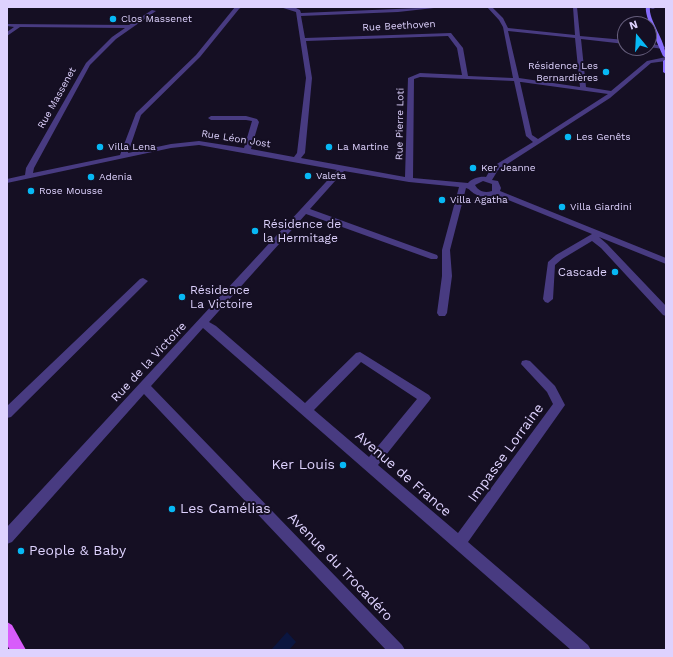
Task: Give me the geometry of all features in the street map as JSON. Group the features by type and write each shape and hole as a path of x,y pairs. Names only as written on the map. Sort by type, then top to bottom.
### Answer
{"main road":[{"path":"657,33 666,56"},
{"path":"7,630 18,650"}],"street":[{"path":"32,7 43,7"},
{"path":"123,156 138,114 198,56 237,8 240,7"},
{"path":"282,7 295,9 298,11 309,78 302,149 296,160"},
{"path":"298,15 398,11 440,7"},
{"path":"489,7 501,19 506,29 527,129 529,136 538,142"},
{"path":"575,7 583,88"},
{"path":"648,7 653,7"},
{"name":"Rue Massenet","path":"30,176 30,168 34,159 83,71 106,46 130,27 154,11"},
{"path":"7,25 130,27"},
{"path":"7,34 19,25"},
{"path":"506,29 617,41"},
{"name":"Rue Beethoven","path":"303,40 449,34 460,48 465,77"},
{"path":"657,46 663,46"},
{"path":"488,180 495,169 613,93 643,66 666,65"},
{"name":"Rue Pierre Loti","path":"409,180 411,78 420,75 516,80 613,93"},
{"path":"211,118 246,118 255,120 256,122 247,151"},
{"name":"Rue Léon Jost","path":"7,181 171,146 199,143 409,180 467,186"},
{"name":"Rue de la Victoire","path":"7,537 342,169"},
{"path":"442,313 447,276 446,250 467,186 475,180 488,180 496,185 496,192"},
{"path":"467,186 481,194 496,192 595,235 666,261"},
{"path":"304,210 434,257"},
{"path":"548,299 551,264 559,257 595,235"},
{"path":"595,235 666,312"},
{"path":"7,413 143,281"},
{"name":"Avenue de France","path":"202,323 212,329 583,650"},
{"path":"306,410 360,356 425,398 370,465"},
{"name":"Impasse Lorraine","path":"460,543 559,405 551,389 526,364"},
{"name":"Avenue du Trocadéro","path":"143,386 154,395 397,650"}],"water":[{"path":"287,632 296,642 289,650 271,650"}],"place":[{"name":"Clos Massenet","path":"113,19"},
{"name":"Résidence Les Bernardières","path":"606,72"},
{"name":"Les Genêts","path":"568,137"},
{"name":"Villa Lena","path":"100,147"},
{"name":"La Martine","path":"329,147"},
{"name":"Ker Jeanne","path":"473,168"},
{"name":"Valeta","path":"308,176"},
{"name":"Adenia","path":"91,177"},
{"name":"Rose Mousse","path":"31,191"},
{"name":"Villa Agatha","path":"442,200"},
{"name":"Villa Giardini","path":"562,207"},
{"name":"Résidence de la Hermitage","path":"255,231"},
{"name":"Cascade","path":"615,272"},
{"name":"Résidence La Victoire","path":"182,297"},
{"name":"Ker Louis","path":"343,465"},
{"name":"Les Camélias","path":"172,509"},
{"name":"People & Baby","path":"21,551"}]}
